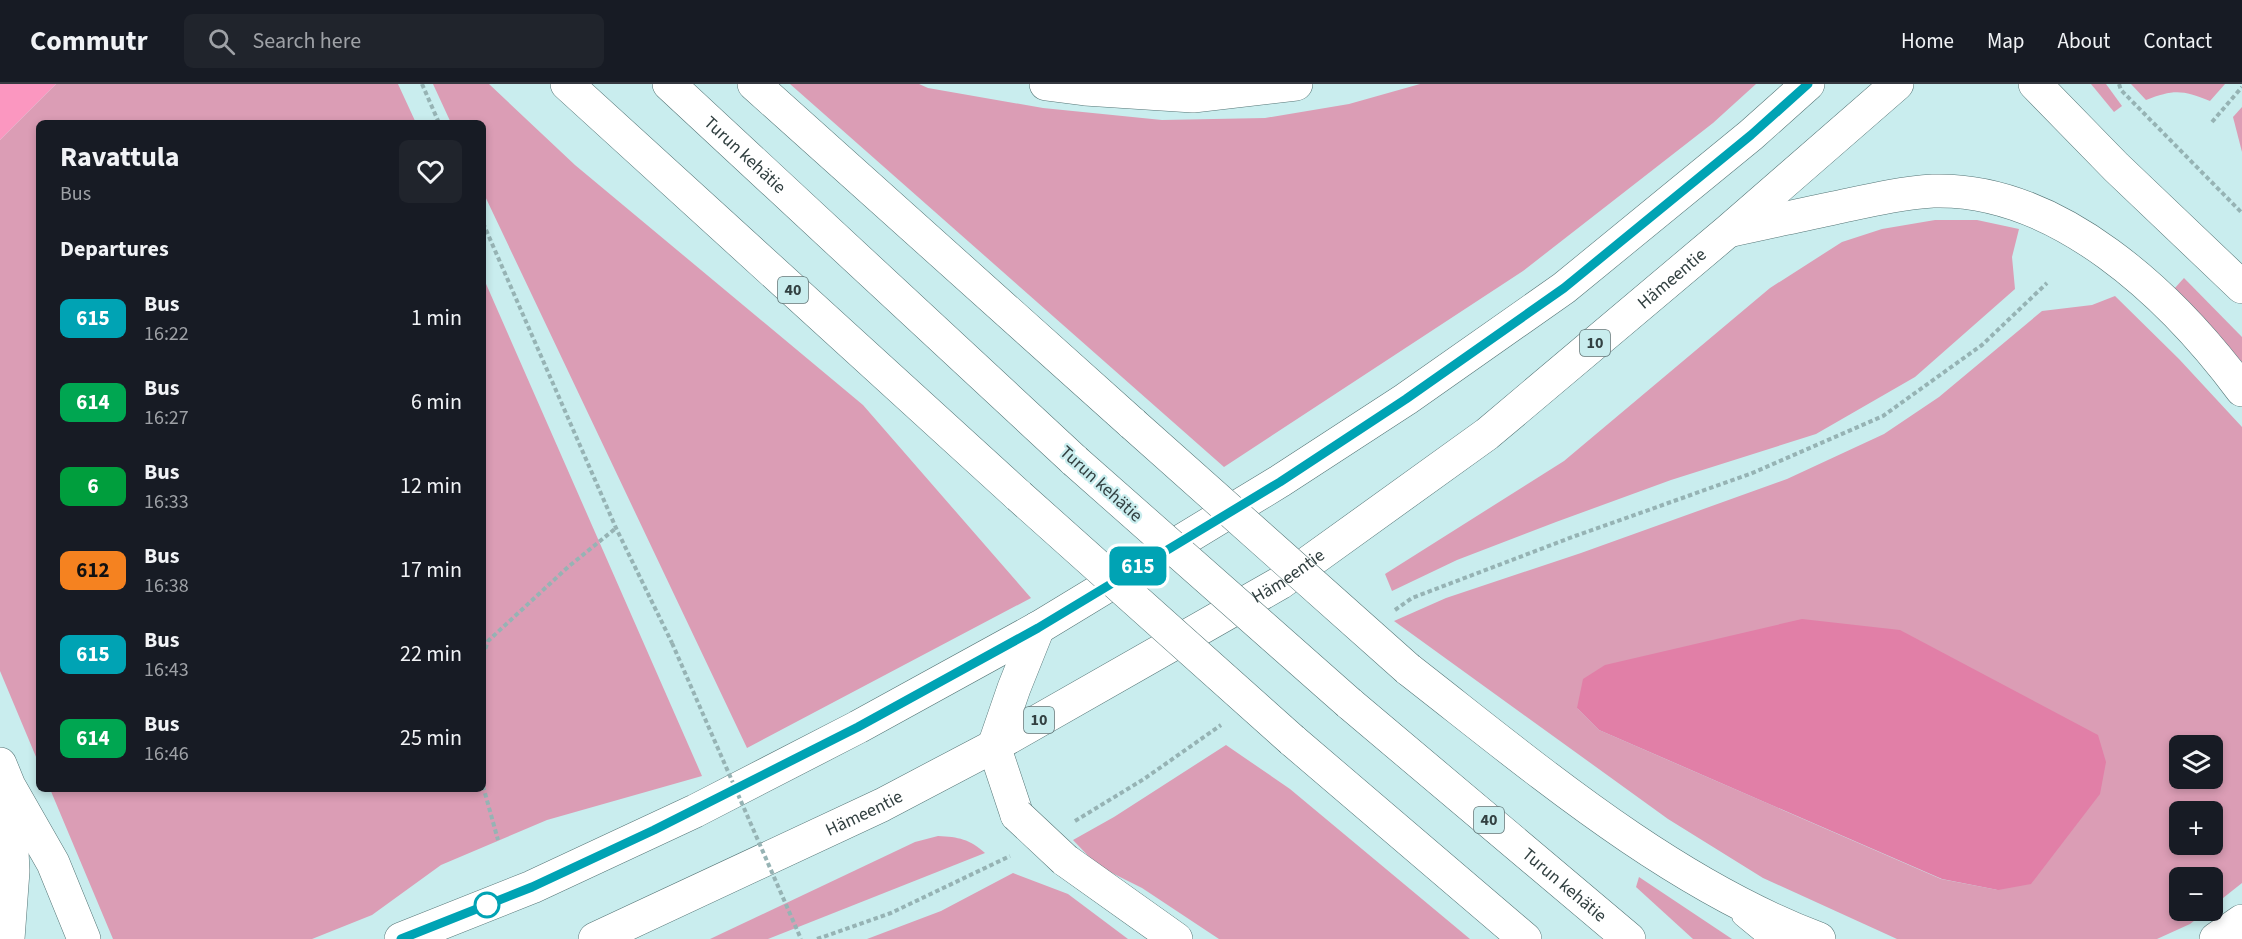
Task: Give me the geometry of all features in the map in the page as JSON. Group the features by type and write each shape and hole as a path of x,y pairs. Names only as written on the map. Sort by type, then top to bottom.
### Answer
{"highway":[{"name":"40","path":"567,84 1019,496 1292,740 1525,939"},
{"name":"Turun kehätie","path":"669,84 1075,461 1349,703 1629,939"},
{"path":"753,84 1408,669 1534,768 1709,889 1819,939"},
{"path":"1046,84 1085,89 1193,96 1296,84"},
{"path":"401,939 532,887 695,811 858,727 1038,628 1280,482 1406,399 1564,288 1751,135 1808,84"},
{"name":"Hämeentie","path":"595,939 882,805 994,746 1280,583 1488,434 1728,231 1897,84"},
{"path":"2035,84 2116,167 2242,287"},
{"path":"1728,231 1894,195 1935,191 1982,195 2019,204 2058,221 2105,250 2180,316 2242,390"},
{"path":"1038,628 994,746 1017,814 1065,860 1176,939"},
{"path":"4,775 13,872 8,939"},
{"path":"4,775 53,863 84,939"},
{"path":"2216,939 2242,921"}],"lane":[{"path":"1709,889 1770,939"}],"path":[{"path":"422,84 438,120"},
{"path":"2119,84 2121,90 2242,213"},
{"path":"2212,122 2242,87"},
{"path":"486,230 616,528 672,643 801,939"},
{"path":"1393,611 1412,598 1564,540 1750,474 1883,416 1982,345 2047,283"},
{"path":"486,647 488,641 568,567 616,528"},
{"path":"1075,821 1144,779 1227,721"},
{"path":"485,792 498,840"},
{"path":"817,939 891,914 1012,855"}],"shaded area":[{"path":"0,84 56,84 0,140"},
{"path":"56,84 398,84 415,120 36,120 36,757 0,671 0,140"},
{"path":"433,84 489,84 575,165 863,405 1031,598 747,748 486,198 486,120 450,120"},
{"path":"790,84 919,84 928,88 1043,108 1162,120 1265,118 1349,104 1420,84 1756,84 1713,123 1523,271 1224,467"},
{"path":"2091,84 2106,84 2122,106 2114,112"},
{"path":"2131,84 2225,84 2210,101 2178,92 2146,100"},
{"path":"2242,107 2242,152 2233,117"},
{"path":"1935,220 1977,220 2019,229 2012,257 2015,289 1915,377 1816,434 1671,480 1556,522 1457,560 1392,591 1385,574 1564,461 1770,288 1842,242 1882,229"},
{"path":"2184,278 2242,337 2242,362 2174,289"},
{"path":"486,284 702,776 547,820 441,865 372,915 312,939 113,939 51,792 486,792"},
{"path":"2115,296 2179,359 2242,427 2242,883 2223,898 2223,867 2169,867 2169,921 2194,921 2190,924 2157,939 1897,939 1763,878 1668,819 1394,621 1446,598 1581,553 1787,479 1884,434 1939,397 2042,311 2092,305","holes":["1577,708 1998,890 1941,879 1599,730"]},
{"path":"1802,619 1900,630 2098,735 2106,762 2100,794 2031,884 1998,890 1942,879 1599,730 1577,708 1583,679 1605,665"},
{"path":"1226,745 1290,789 1470,939 1219,939 1142,888 1098,866 1073,840 1114,817"},
{"path":"938,836 963,840 985,853 768,939 710,939 915,842"},
{"path":"1013,873 1068,894 1128,939 867,939 941,911"},
{"path":"1639,877 1732,939 1693,939 1636,887"}],"bus line":[{"name":"615","path":"401,939 532,887 695,811 858,727 1038,628 1280,482 1406,399 1564,288 1751,135 1808,84"}]}
